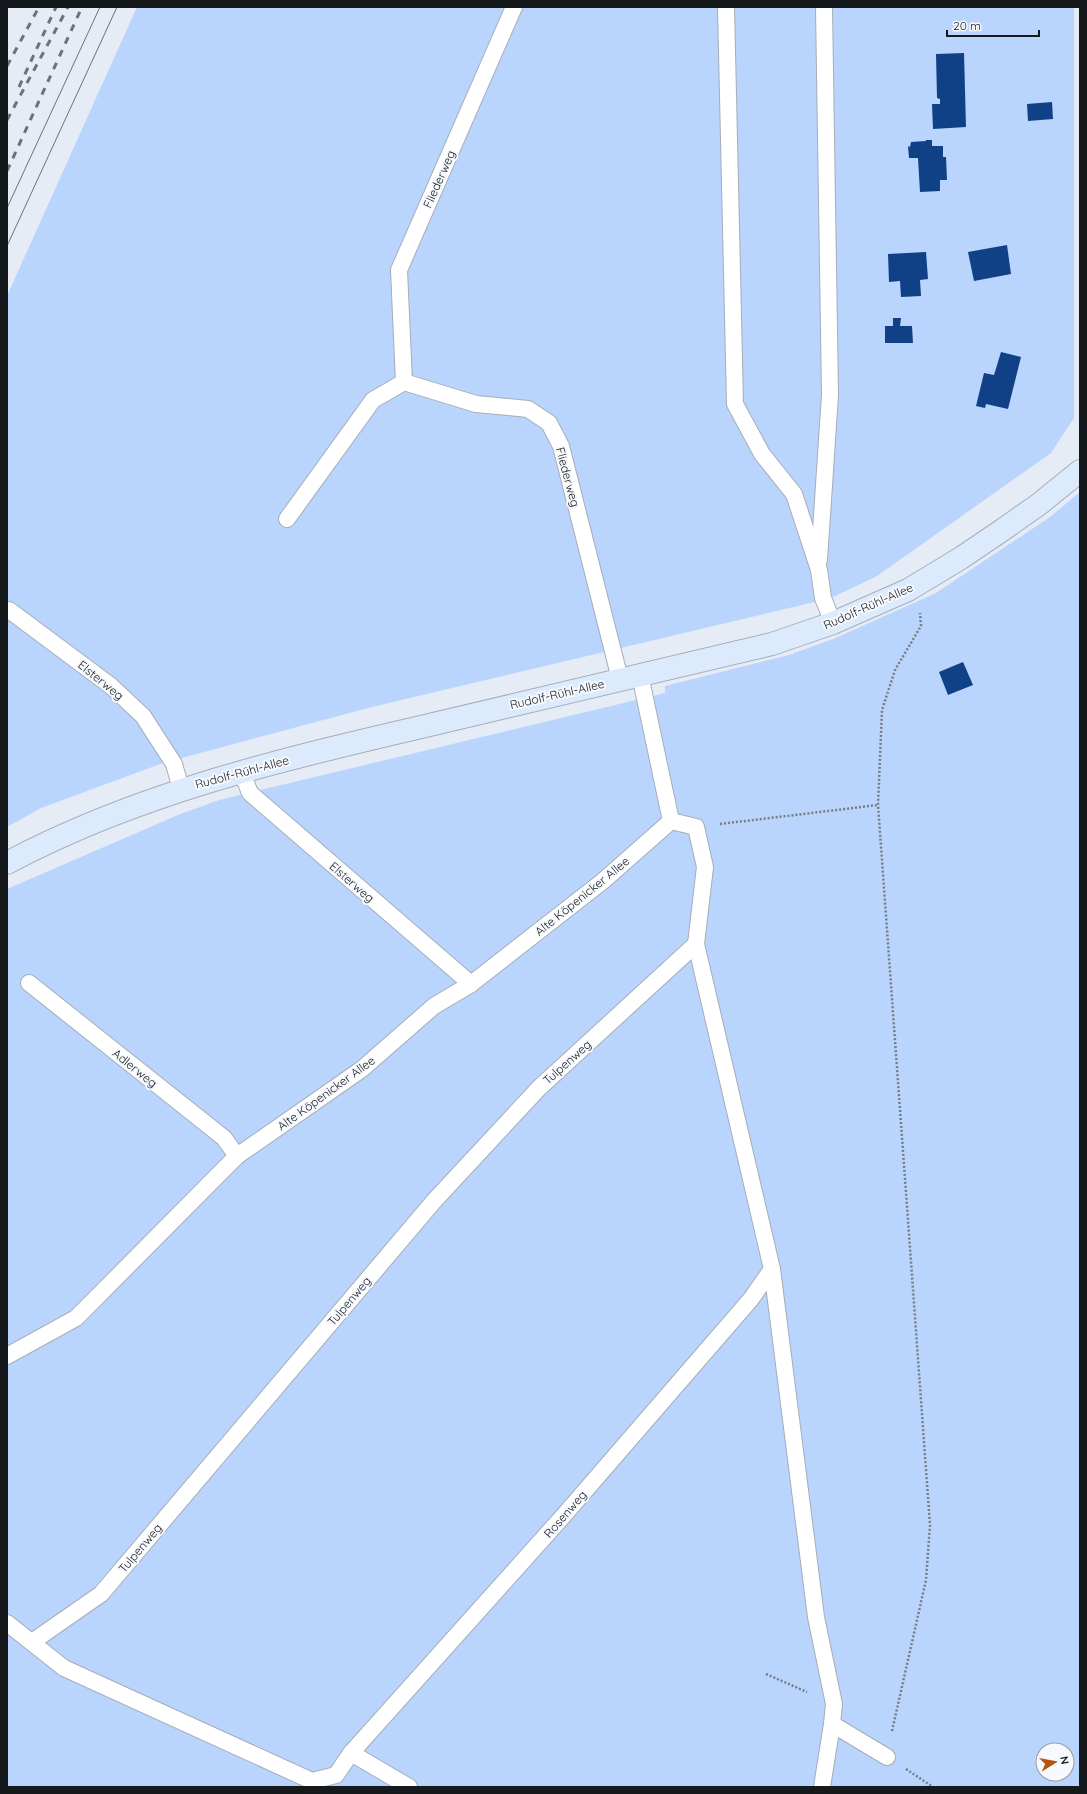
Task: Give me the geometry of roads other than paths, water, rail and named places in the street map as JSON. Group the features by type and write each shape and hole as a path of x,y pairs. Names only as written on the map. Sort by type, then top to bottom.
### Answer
{"street":[{"name":"Rudolf-Rühl-Allee","path":"7,863 44,843 110,815 181,789 336,747 772,644 833,623 908,590 998,533 1080,471"}],"lane":[{"name":"Fliederweg","path":"514,7 399,270 404,382 476,404 528,410 549,423 561,446 671,821"},
{"path":"726,7 735,404 762,454 794,494 819,570 823,598 833,623"},
{"path":"819,570 830,395 824,7"},
{"path":"287,519 373,400 404,382"},
{"name":"Elsterweg","path":"9,610 111,686 142,716 174,764 181,789"},
{"name":"Elsterweg","path":"242,773 250,793 471,984"},
{"path":"671,821 696,827 705,867 696,944 772,1269 816,1616 834,1704 822,1787"},
{"name":"Alte Köpenicker Allee","path":"7,1356 76,1318 237,1156 362,1069 434,1006 471,984 603,881 671,821"},
{"name":"Tulpenweg","path":"32,1642 101,1594 434,1201 539,1088 696,944"},
{"name":"Adlerweg","path":"29,983 224,1138 237,1156"},
{"name":"Rosenweg","path":"32,1642 64,1668 312,1781 336,1774 351,1753 565,1514 751,1299 772,1269"},
{"path":"7,1623 32,1642"},
{"path":"832,1724 887,1757"},
{"path":"351,1753 409,1787"}],"tram line":[{"path":"7,208 100,7"},
{"path":"7,246 117,7"}],"railway":[{"path":"7,66 39,7"},
{"path":"19,87 56,7"},
{"path":"7,120 68,7"},
{"path":"7,171 82,7"}]}
